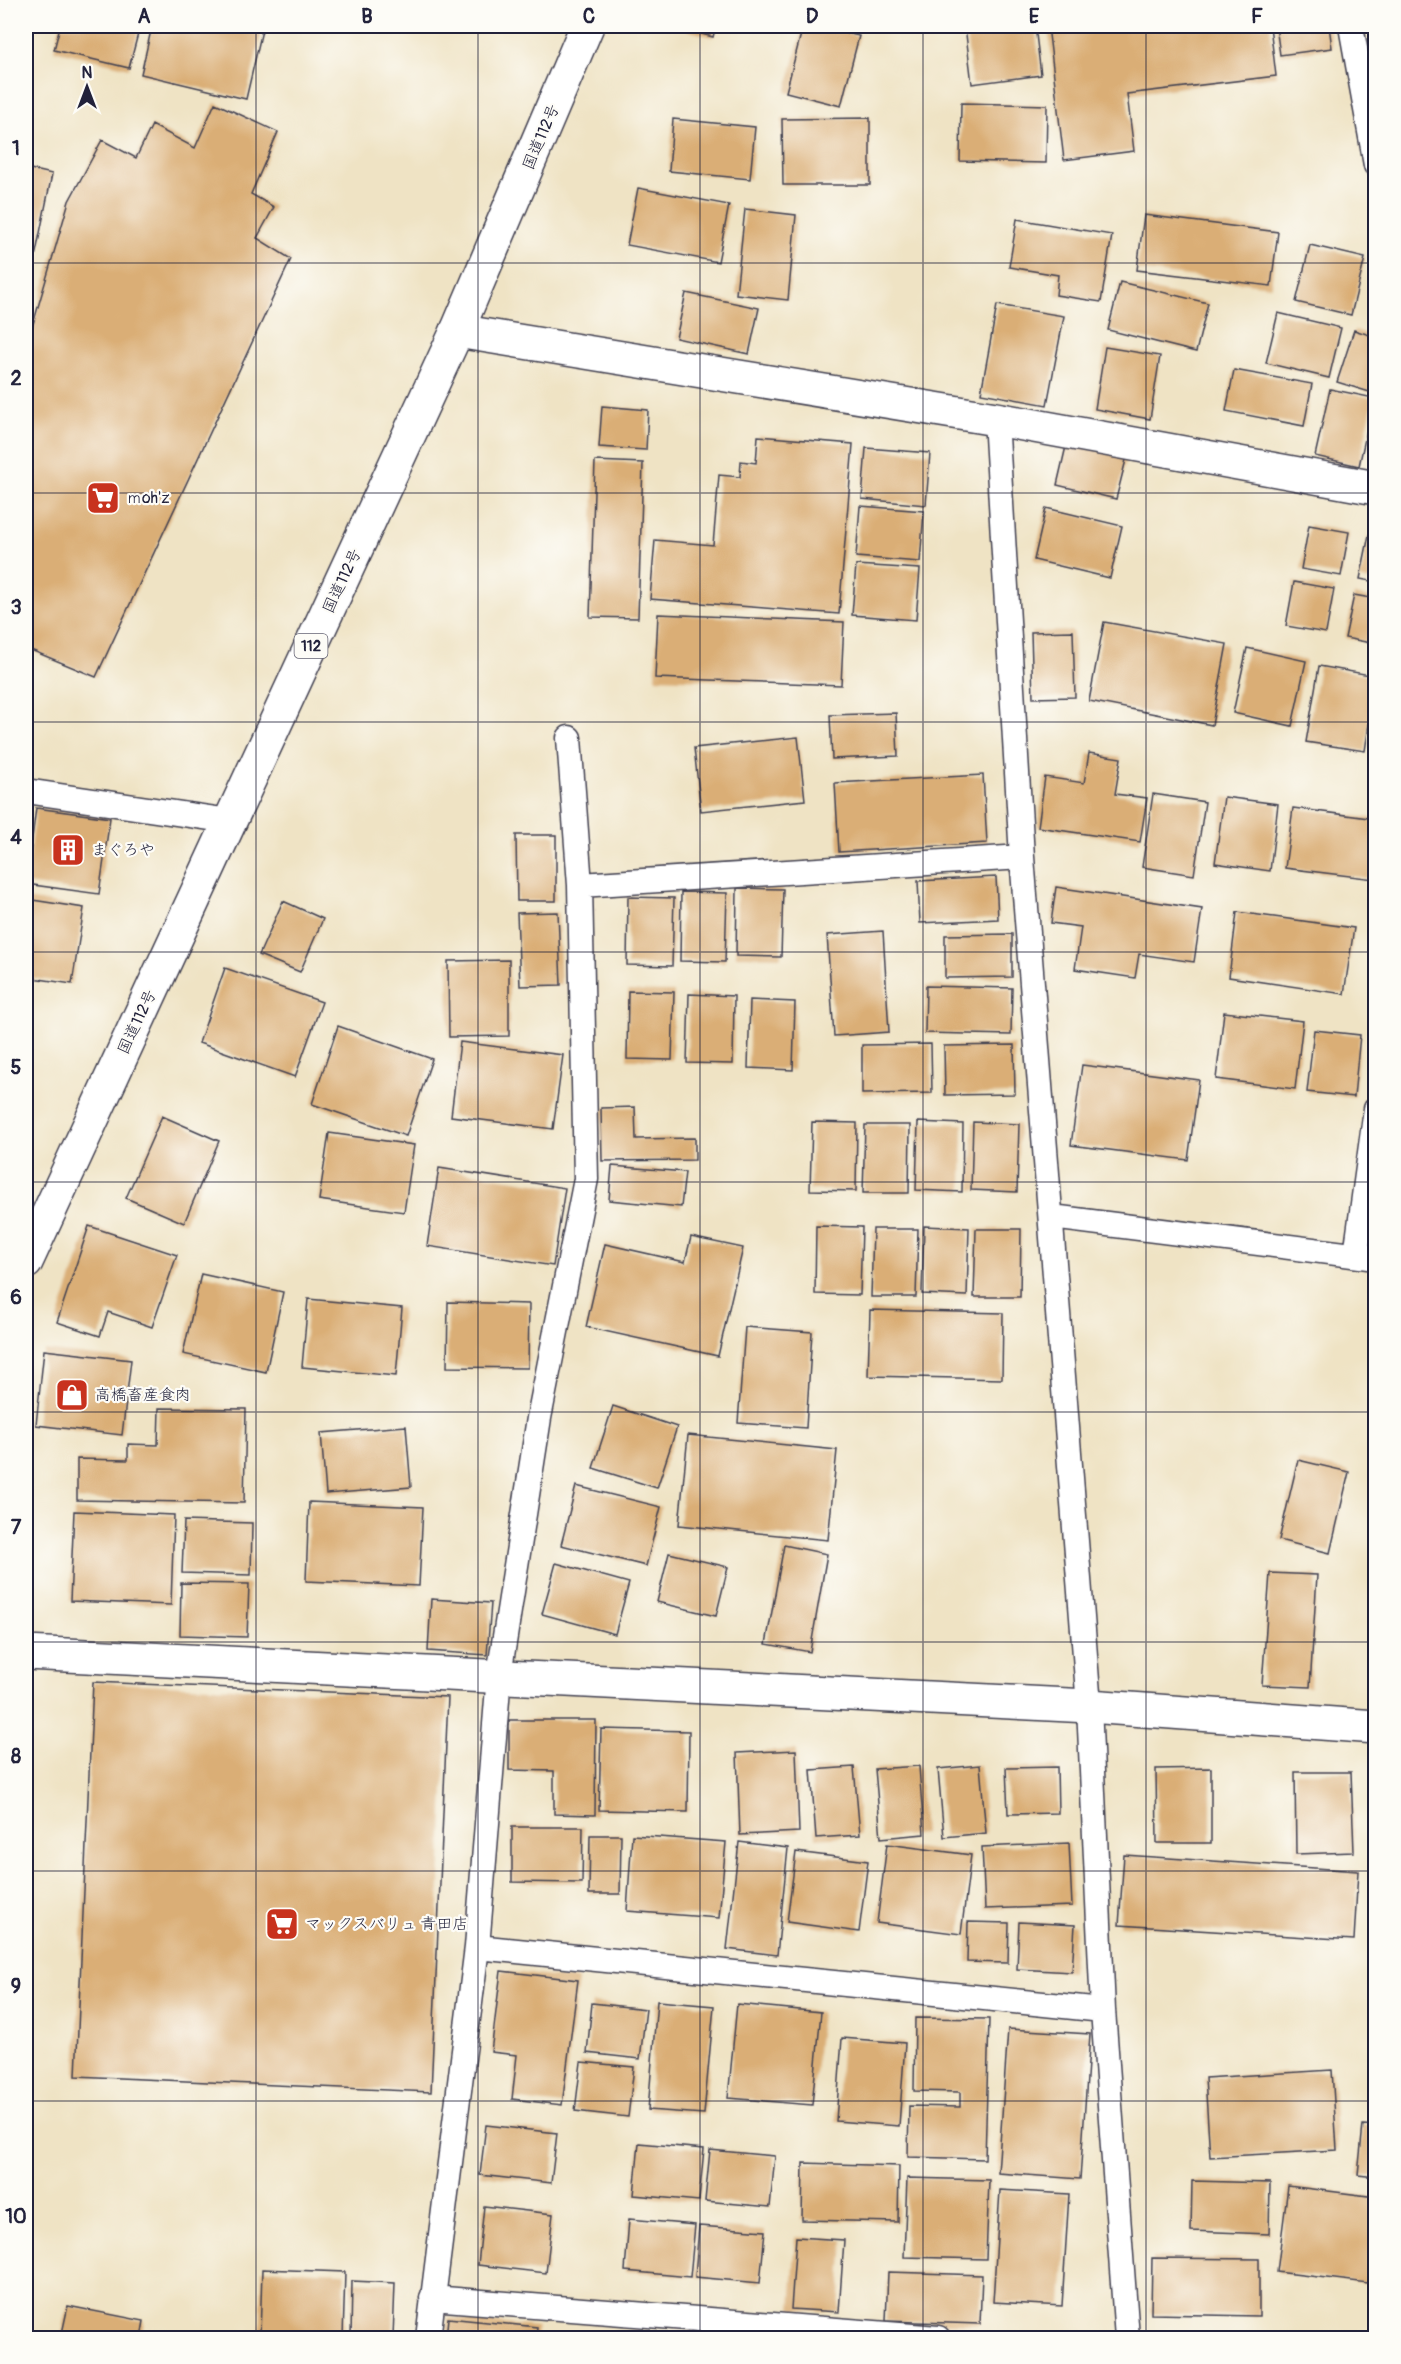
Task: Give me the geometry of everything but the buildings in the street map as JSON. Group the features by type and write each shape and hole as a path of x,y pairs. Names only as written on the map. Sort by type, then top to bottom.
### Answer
{"main road":[{"name":"国道112号","path":"26,1262 457,331 587,26"},
{"path":"457,331 996,419 1376,488"},
{"path":"26,1653 1089,1706 1376,1727"}],"lane":[{"path":"1351,26 1376,165"},
{"path":"996,419 1022,857 1089,1706 1104,2010 1127,2338"},
{"path":"428,2338 477,1947 500,1675 539,1418 585,1179 580,885 569,738"},
{"path":"26,791 230,822"},
{"path":"580,885 1022,857"},
{"path":"1052,1217 1366,1256 1376,1110"},
{"path":"477,1947 1104,2010"},
{"path":"432,2298 939,2338"}],"place":[{"name":"ｍoh'z","path":"103,498"},
{"name":"まぐろや","path":"68,850"},
{"name":"高橋畜産食肉","path":"72,1395"},
{"name":"マックスバリュ 青田店","path":"282,1924"}]}
